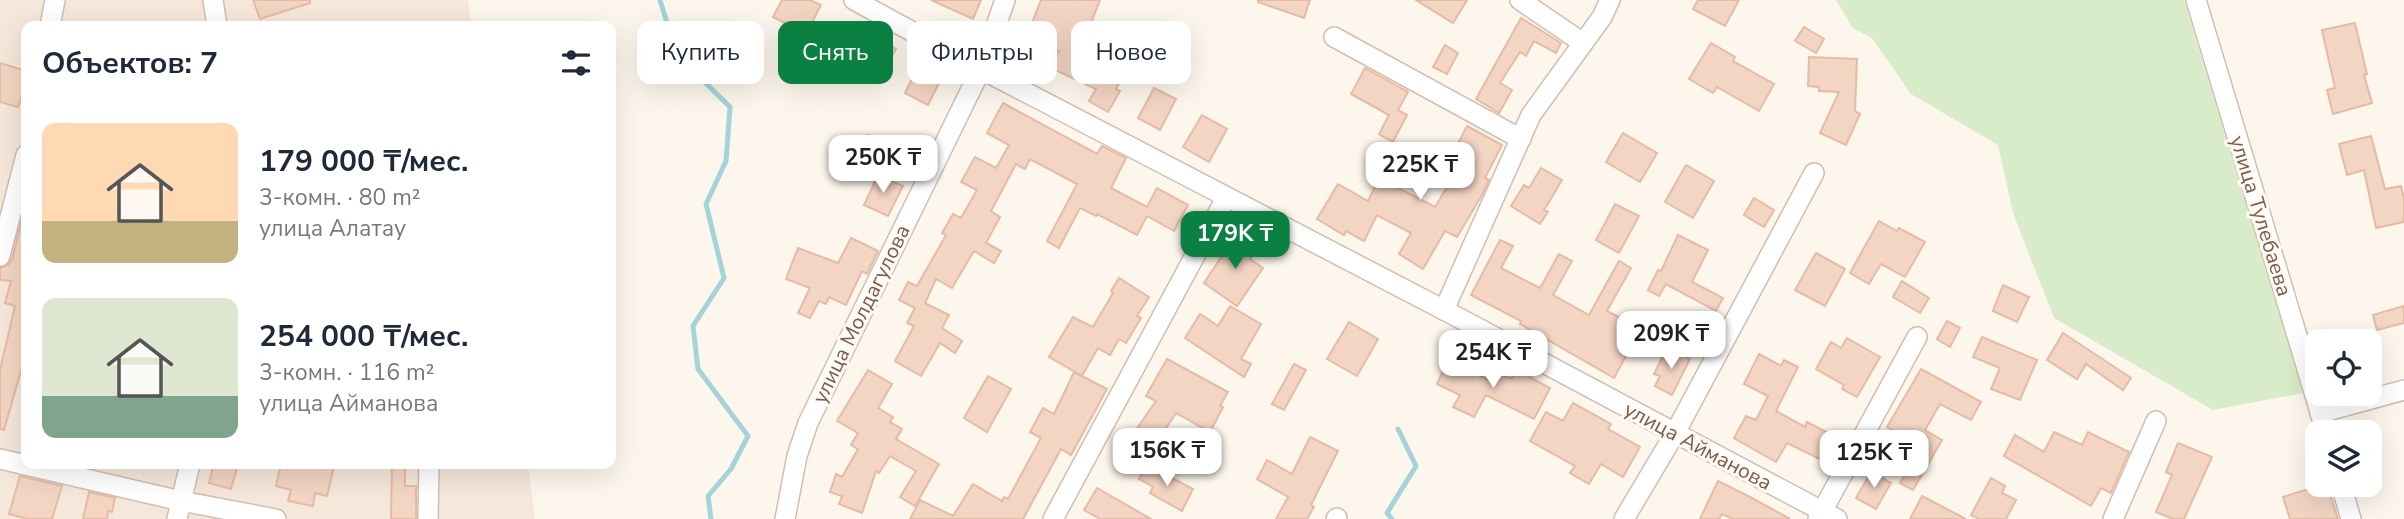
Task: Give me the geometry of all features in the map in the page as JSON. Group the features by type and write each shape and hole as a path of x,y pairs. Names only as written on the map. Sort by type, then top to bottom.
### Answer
{"street":[{"path":"51,21 55,0"},
{"path":"213,0 216,21"},
{"name":"улица Айманова","path":"854,0 907,29"},
{"name":"улица Молдагулова","path":"998,21 1005,0"},
{"path":"1520,0 1583,43"},
{"path":"1444,310 1531,115 1602,18 1609,0"},
{"name":"улица Тулебаева","path":"2196,0 2322,420"},
{"path":"1334,37 1521,139"},
{"name":"улица Молдагулова","path":"785,519 797,456 808,423 974,84"},
{"name":"улица Айманова","path":"1009,84 1444,310 1826,516"},
{"path":"1624,519 1675,433 1814,173"},
{"path":"0,256 21,174"},
{"path":"1053,519 1226,198"},
{"path":"1826,516 1917,337"},
{"path":"2320,413 2404,390"},
{"path":"2113,519 2156,421"},
{"path":"0,459 21,465"},
{"path":"35,469 179,510 276,519"},
{"path":"179,510 189,469"},
{"path":"428,519 429,469"},
{"path":"2345,497 2351,519"}],"shaded area":[{"path":"0,0 468,0 471,21 21,21 21,469 529,469 535,519 0,519"}],"green space":[{"path":"1836,0 2184,0 2303,393 2213,410 2054,318 2013,213 1998,145 1911,94 1872,38 1853,28"}],"building":[{"path":"253,0 310,0 310,3 260,19"},
{"path":"782,0 810,0 821,5 813,21 781,21 773,17"},
{"path":"931,0 981,0 973,19"},
{"path":"1041,0 1100,0 1092,21 1071,21 1071,77 1057,71 1057,21 1033,21"},
{"path":"1258,0 1310,0 1304,18"},
{"path":"1416,0 1467,0 1453,23"},
{"path":"1698,0 1739,0 1725,26 1693,9"},
{"path":"1521,18 1561,43 1556,53 1534,41 1526,56 1520,52 1500,83 1512,90 1499,113 1476,99"},
{"path":"2355,23 2372,103 2333,114 2327,90 2335,88 2322,30"},
{"path":"1804,27 1824,39 1816,53 1795,41"},
{"path":"1711,43 1735,57 1733,61 1774,84 1759,111 1717,87 1713,93 1689,79"},
{"path":"1445,45 1458,53 1447,74 1433,67"},
{"path":"1809,57 1857,59 1855,111 1860,114 1846,145 1820,133 1839,92 1819,91 1819,87 1808,86"},
{"path":"0,63 21,69 21,98 18,107 0,102"},
{"path":"1365,68 1408,92 1398,110 1407,115 1393,142 1379,134 1389,115 1351,94"},
{"path":"909,84 938,84 928,105 905,93"},
{"path":"1085,84 1119,84 1116,89 1120,91 1108,112 1089,101 1096,89"},
{"path":"1154,88 1176,99 1160,130 1138,118"},
{"path":"1003,103 1097,154 1102,146 1126,158 1111,188 1147,207 1157,188 1188,205 1174,231 1147,216 1137,235 1080,208 1059,248 1047,241 1077,184 1030,159 1025,169 1016,164 991,211 1000,217 986,243 1001,251 994,263 974,251 952,288 936,279 925,303 949,315 942,328 962,341 955,353 940,343 921,376 895,361 914,326 907,323 915,308 899,300 908,282 917,286 946,235 942,233 953,214 961,218 977,190 961,182 975,157 996,168 1009,145 987,133"},
{"path":"1202,115 1227,129 1209,162 1183,147"},
{"path":"1467,126 1502,145 1485,178 1489,180 1482,195 1457,237 1445,231 1423,269 1399,254 1411,233 1377,215 1364,241 1346,231 1344,235 1317,219 1338,184 1368,201 1379,178 1435,207 1455,174 1445,169"},
{"path":"1623,133 1657,153 1640,182 1606,162"},
{"path":"867,135 894,148 882,171 855,158"},
{"path":"2371,136 2385,189 2401,186 2404,199 2404,222 2376,228 2364,170 2347,175 2339,144"},
{"path":"1686,165 1714,181 1693,218 1665,202"},
{"path":"1541,168 1562,180 1544,210 1548,212 1540,224 1511,206 1524,185 1529,188"},
{"path":"878,175 903,186 888,216 864,205"},
{"path":"1754,198 1774,210 1764,227 1744,215"},
{"path":"1615,204 1639,216 1619,253 1596,240"},
{"path":"1879,221 1925,242 1905,277 1881,264 1869,284 1850,273"},
{"path":"21,223 21,370 4,430 0,429 0,370 15,306 5,303 11,281 0,280 0,268 12,260"},
{"path":"1242,234 1259,246 1250,259 1263,268 1237,306 1204,283 1227,248 1231,250"},
{"path":"1678,235 1708,250 1692,282 1723,298 1716,311 1666,284 1659,296 1648,290 1658,270 1661,271"},
{"path":"851,238 878,251 867,274 862,271 846,305 829,297 826,304 819,301 810,318 798,313 810,288 786,279 798,248 838,263"},
{"path":"1500,240 1513,246 1501,268 1540,288 1559,254 1572,261 1553,295 1589,315 1619,261 1631,268 1607,311 1641,329 1614,378 1520,324 1521,321 1471,295"},
{"path":"1816,253 1845,269 1825,306 1795,290"},
{"path":"1119,278 1149,297 1137,316 1141,318 1126,343 1119,339 1110,355 1098,348 1082,376 1049,357 1073,317 1093,327"},
{"path":"1902,281 1929,298 1920,313 1893,297"},
{"path":"2003,285 2029,297 2017,322 1993,311"},
{"path":"1230,306 1261,324 1241,359 1251,364 1244,377 1185,338 1200,314 1218,326"},
{"path":"2404,306 2404,323 2377,329 2373,315"},
{"path":"1947,321 1960,328 1950,347 1937,339"},
{"path":"1349,322 1378,339 1357,376 1327,359"},
{"path":"2063,333 2131,378 2123,390 2086,364 2077,379 2047,360"},
{"path":"1982,337 2037,360 2020,400 1991,389 2000,368 1973,357"},
{"path":"1847,338 1880,357 1857,397 1842,389 1844,385 1816,369 1831,342 1841,348"},
{"path":"1667,348 1690,359 1672,395 1655,386 1660,376 1654,374"},
{"path":"1759,354 1781,366 1784,360 1798,367 1776,411 1805,427 1807,422 1840,439 1828,463 1787,443 1776,462 1734,438 1746,416 1756,420 1768,396 1744,384"},
{"path":"1167,359 1228,392 1210,432 1176,413 1156,443 1136,430 1156,401 1146,396"},
{"path":"1448,360 1496,384 1501,374 1511,379 1516,370 1550,388 1534,419 1486,395 1474,417 1453,407 1460,395 1437,384"},
{"path":"1294,364 1306,370 1284,410 1272,404"},
{"path":"1921,369 1981,402 1971,420 1940,404 1925,430 1942,440 1913,490 1900,483 1918,445 1887,427"},
{"path":"868,370 892,384 878,408 893,417 890,422 902,429 896,439 939,464 915,506 900,497 916,471 890,456 879,473 876,471 862,513 839,504 842,496 830,492 836,474 842,477 858,449 851,445 858,433 837,421"},
{"path":"1074,372 1107,389 1071,455 1061,449 1023,519 910,519 920,500 953,516 973,484 1002,501 1004,497 1008,499 1041,438 1030,432 1043,408 1054,414"},
{"path":"988,376 1011,389 987,432 964,418"},
{"path":"1573,403 1611,424 1608,429 1640,447 1623,477 1601,464 1589,484 1570,473 1575,466 1530,441 1546,412 1563,421"},
{"path":"2054,432 2082,445 2088,432 2129,452 2111,493 2101,488 2091,506 2004,456 2015,435 2044,452"},
{"path":"1310,437 1338,451 1311,505 1314,507 1307,519 1276,519 1288,497 1257,479 1267,460 1292,474"},
{"path":"2178,443 2212,457 2184,519 2173,519 2156,512 2172,475 2166,472"},
{"path":"1147,465 1193,489 1182,511 1150,493 1153,487 1139,479"},
{"path":"213,469 237,469 231,489 209,483"},
{"path":"280,469 333,469 327,496 315,493 313,506 288,501 291,490 276,486"},
{"path":"392,469 405,469 405,486 416,486 416,519 391,519"},
{"path":"1871,472 1891,483 1876,509 1856,498"},
{"path":"20,476 62,486 52,519 28,519 9,514"},
{"path":"1991,478 2005,486 2002,493 2016,500 2006,519 1979,519 1971,515"},
{"path":"1718,481 1790,519 1733,519 1722,514 1719,519 1700,519"},
{"path":"1097,488 1151,519 1100,519 1084,510"},
{"path":"2305,490 2305,497 2331,497 2338,519 2290,519 2283,497"},
{"path":"89,492 115,498 112,512 108,511 107,519 83,519"},
{"path":"1922,496 1966,519 1910,519"}],"waterway":[{"path":"660,0 677,55 730,107 726,161 706,204 724,278 693,326 698,369 748,436 731,469 708,496 711,519"},
{"path":"1392,519 1387,513 1416,466 1398,429"}]}
